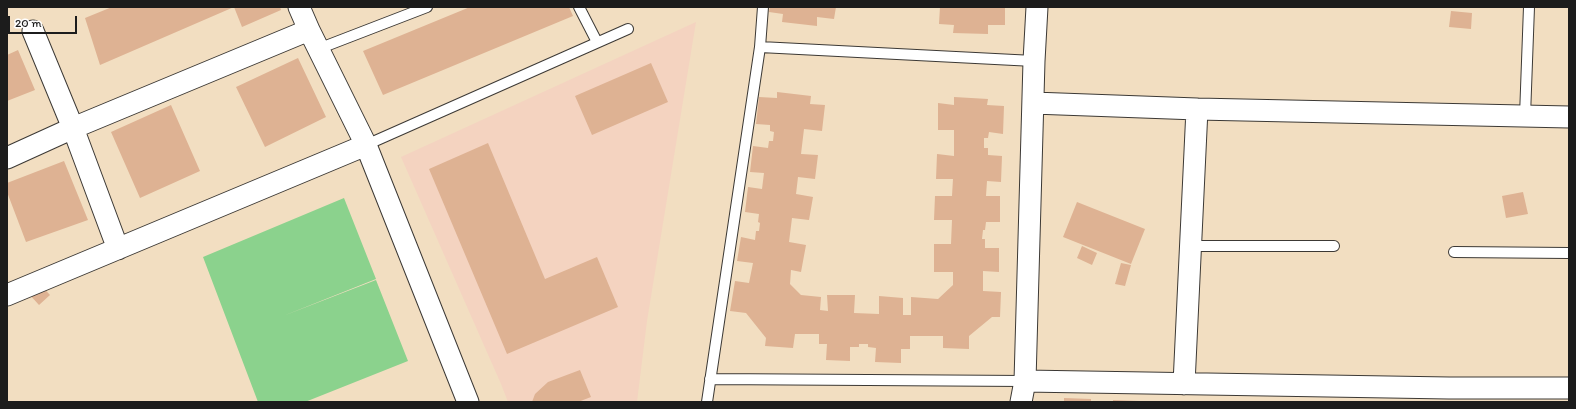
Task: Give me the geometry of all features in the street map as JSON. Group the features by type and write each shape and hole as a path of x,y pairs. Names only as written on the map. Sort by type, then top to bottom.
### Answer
{"street":[{"path":"299,7 318,49 366,145 465,401"},
{"path":"1021,402 1025,381 1034,62 1037,7"},
{"path":"7,158 73,128 309,30"},
{"path":"33,31 73,128 118,249"},
{"path":"1033,103 1197,109 1569,117"},
{"path":"1184,384 1197,109"},
{"path":"7,295 366,145"},
{"path":"1025,381 1449,392 1569,388"}],"lane":[{"path":"318,49 427,7"},
{"path":"578,7 597,42"},
{"path":"707,402 760,47 763,7"},
{"path":"1525,116 1529,7"},
{"path":"366,145 628,28"},
{"path":"760,47 1034,62"},
{"path":"1190,246 1334,246"},
{"path":"1454,252 1569,253"},
{"path":"710,379 1025,381"}],"shaded area":[{"path":"696,22 647,321 637,402 508,402 401,157"}],"green space":[{"path":"344,198 376,279 283,316 376,280 408,361 305,402 258,402 203,257"}],"building":[{"path":"112,7 234,7 100,65 85,18"},
{"path":"234,7 280,7 281,10 242,27"},
{"path":"470,7 569,7 573,16 383,95 363,51"},
{"path":"770,7 836,7 834,19 817,17 817,26 782,22 783,14 769,12"},
{"path":"940,7 1005,7 1005,25 988,25 988,34 953,33 954,25 939,24"},
{"path":"1451,11 1472,13 1471,29 1449,27"},
{"path":"18,50 35,90 7,101 7,55"},
{"path":"298,58 326,117 265,147 236,87"},
{"path":"651,63 668,102 592,135 575,96"},
{"path":"777,92 811,96 810,104 825,105 822,131 804,129 801,154 818,155 815,179 798,177 796,194 813,197 809,220 792,218 789,242 806,245 801,272 791,270 790,284 801,295 821,297 820,310 828,311 827,295 855,295 854,313 879,314 879,296 903,298 903,315 911,315 911,297 938,299 953,285 953,272 934,272 934,244 951,244 952,220 934,220 935,196 952,196 953,179 936,179 937,154 954,156 954,130 938,130 938,103 954,105 954,97 988,99 987,105 1004,106 1003,134 989,132 988,138 984,138 984,148 988,148 988,155 1002,156 1001,182 987,181 986,196 1000,196 1000,222 986,222 982,239 985,239 985,248 999,248 999,272 983,271 983,291 1001,292 1000,317 992,317 969,336 969,349 943,348 943,336 910,336 910,349 901,349 901,363 875,362 876,348 868,347 868,344 859,344 859,347 850,347 850,361 826,360 827,344 819,344 819,334 795,334 793,348 765,346 766,338 746,313 730,311 735,281 749,283 753,263 737,261 741,237 755,240 756,231 759,231 759,214 745,212 748,187 762,189 764,173 750,172 753,146 768,148 769,141 773,141 774,132 770,131 770,125 756,124 759,97 777,98"},
{"path":"171,105 200,171 140,198 111,132"},
{"path":"488,143 545,279 597,257 618,307 507,354 429,169"},
{"path":"64,161 88,220 26,242 7,192 7,183"},
{"path":"1523,192 1528,214 1506,218 1502,196"},
{"path":"1077,202 1145,229 1131,264 1063,237"},
{"path":"1082,246 1097,253 1092,265 1077,258"},
{"path":"1121,263 1131,265 1125,286 1115,284"},
{"path":"40,284 50,295 39,305 29,294"},
{"path":"580,370 591,397 578,402 532,402 535,394 548,382"},
{"path":"1064,398 1091,399 1091,402 1064,402"},
{"path":"1113,400 1140,401 1140,402 1113,402"}]}
